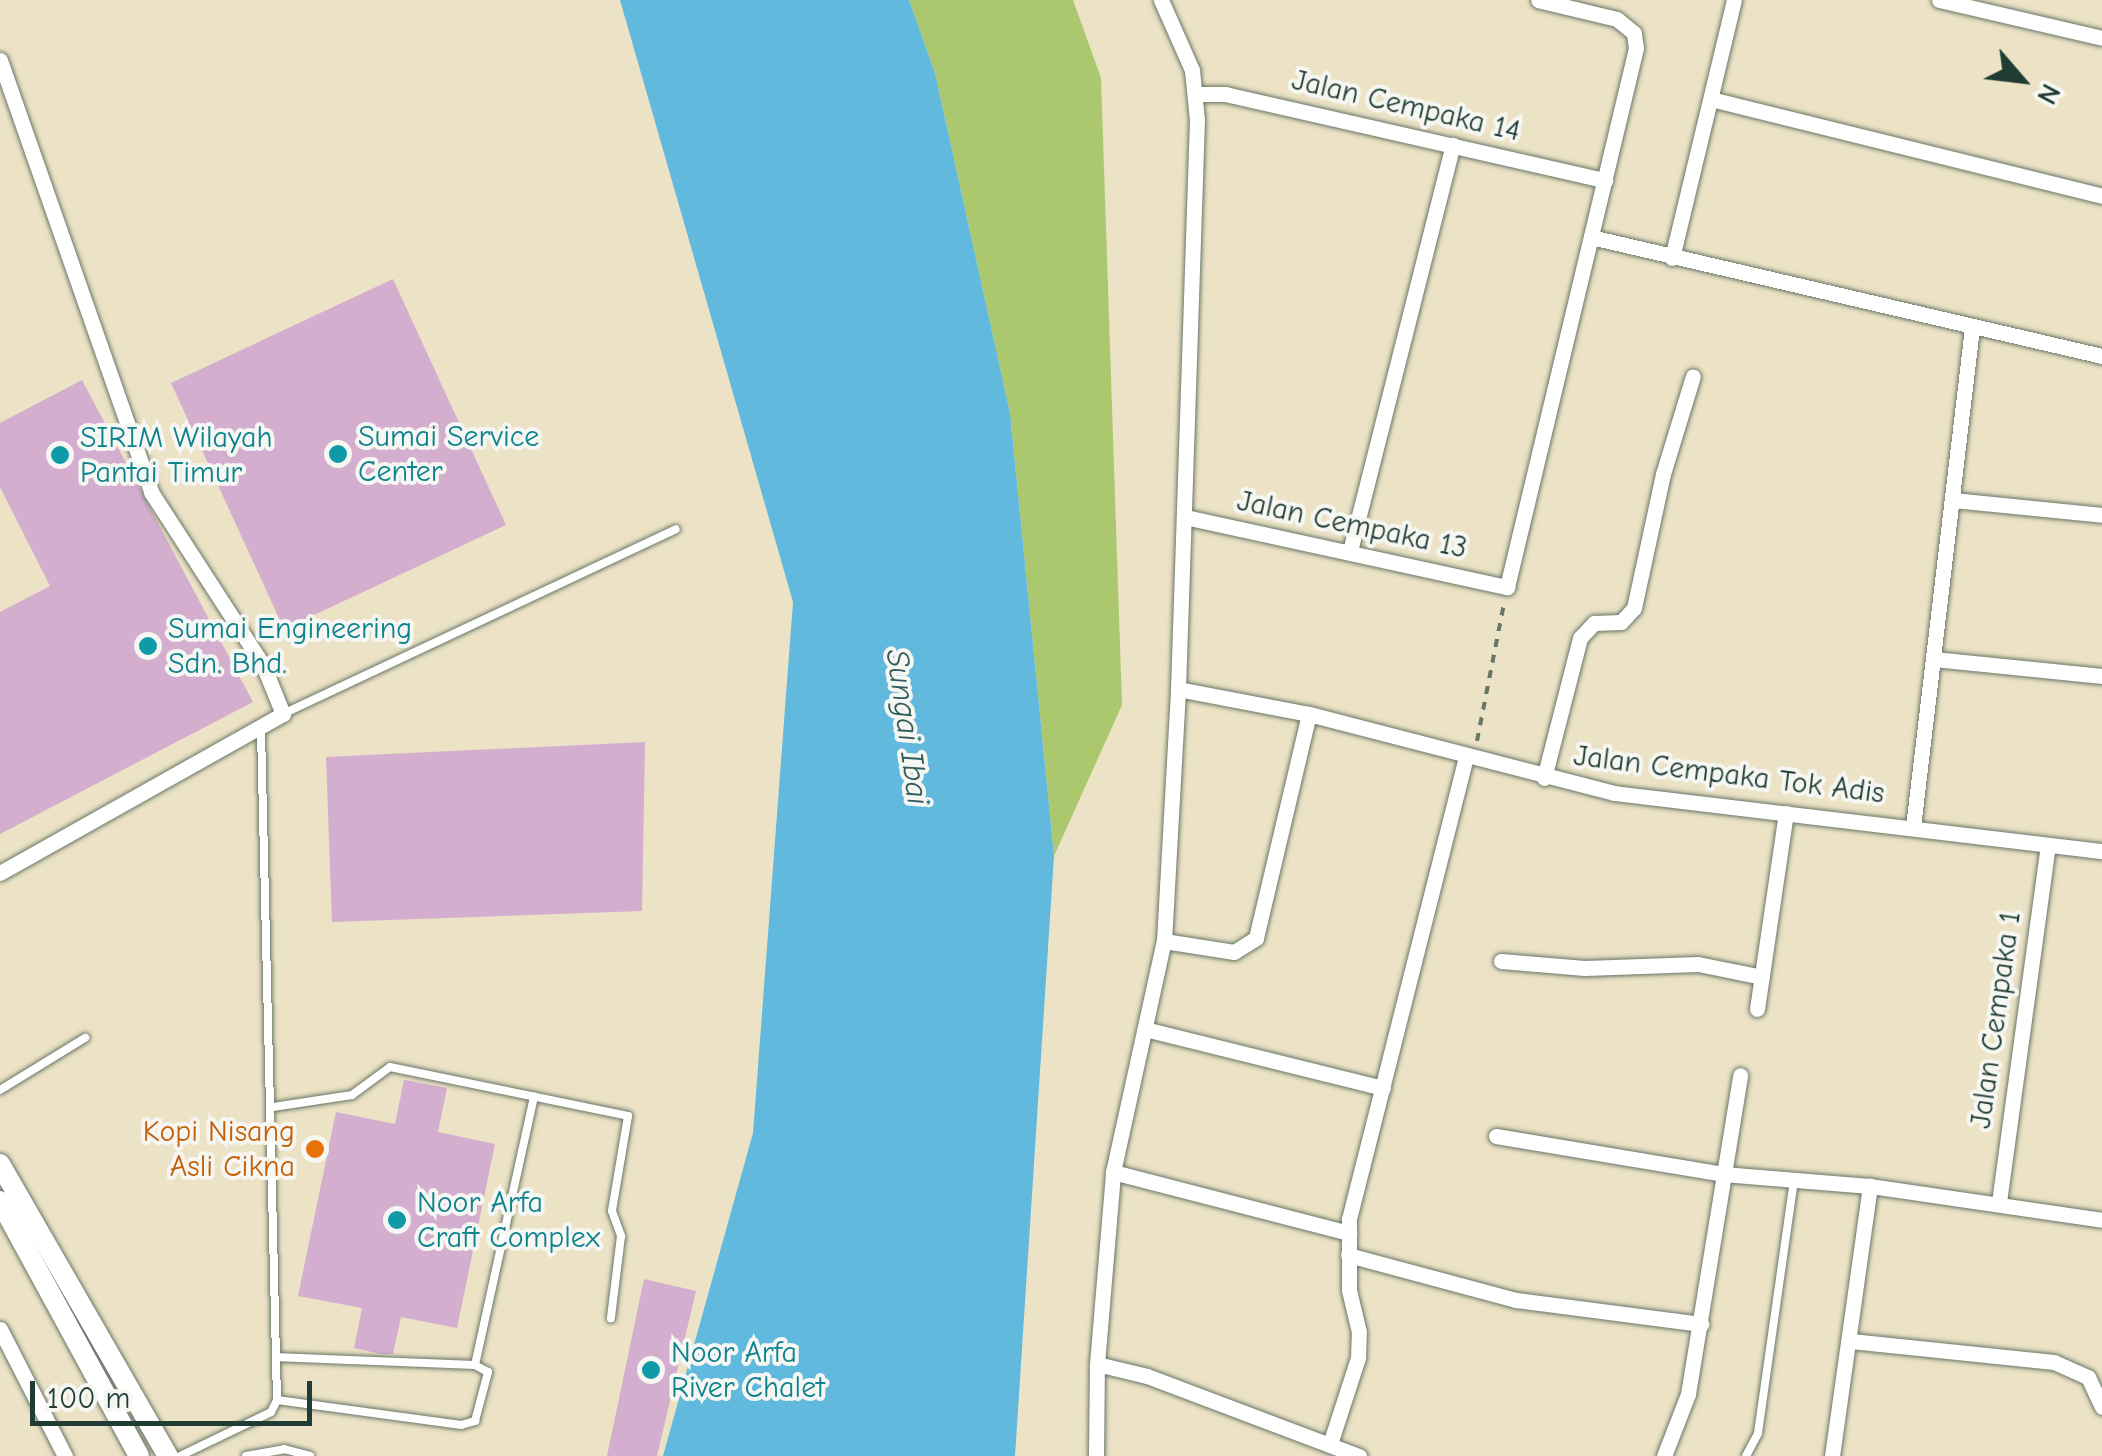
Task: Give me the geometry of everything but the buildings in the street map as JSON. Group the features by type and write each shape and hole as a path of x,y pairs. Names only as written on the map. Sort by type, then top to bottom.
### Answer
{"street":[{"path":"1096,1456 1097,1364 1114,1172 1144,1030 1157,988 1164,941 1178,689 1195,94 1192,70 1161,0"},
{"path":"1507,587 1636,48 1634,33 1617,19 1538,0"},
{"path":"1672,258 1734,0"},
{"path":"1939,0 2102,38"},
{"path":"0,60 151,492 174,536 263,665 283,714 0,872"},
{"name":"Jalan Cempaka 14","path":"1195,94 1225,94 1605,180"},
{"path":"1710,100 2102,196"},
{"path":"1350,551 1452,145"},
{"path":"1592,237 2102,356"},
{"path":"1913,827 1972,328"},
{"path":"1544,778 1580,638 1594,623 1620,622 1634,608 1663,474 1693,376"},
{"path":"1954,500 2102,515"},
{"name":"Jalan Cempaka 13","path":"1185,517 1507,587"},
{"path":"1934,659 2102,676"},
{"name":"Jalan Cempaka Tok Adis","path":"1178,689 1310,714 1490,765 1614,793 2102,851"},
{"path":"1164,941 1234,952 1256,938 1310,714"},
{"path":"1330,1444 1358,1358 1349,1233 1466,757"},
{"path":"1757,1008 1786,813"},
{"name":"Jalan Cempaka 1","path":"1999,1202 2048,845"},
{"path":"1501,961 1585,968 1682,964 1762,977"},
{"path":"1144,1030 1383,1088"},
{"path":"1664,1456 1688,1394 1740,1075"},
{"path":"1496,1136 1724,1174 1870,1186 2102,1220"},
{"path":"0,1164 168,1456"},
{"path":"1114,1172 1349,1233"},
{"path":"1832,1456 1870,1186"},
{"path":"0,1200 139,1456"},
{"path":"1348,1255 1516,1300 1700,1324"},
{"path":"0,1329 65,1456"},
{"path":"1851,1341 2054,1362 2088,1377 2102,1407"},
{"path":"1097,1364 1148,1376 1359,1456"}],"lane":[{"path":"283,714 676,529"},
{"path":"180,1456 270,1412 277,1400 280,1357 260,726"},
{"path":"0,1090 85,1038"},
{"path":"273,1107 352,1095 390,1068 628,1116 612,1211 621,1236 611,1318"},
{"path":"475,1365 534,1096"},
{"path":"1746,1456 1758,1434 1794,1181"},
{"path":"277,1400 460,1425 475,1421 488,1372 475,1365 280,1357"},
{"path":"246,1456 284,1449 310,1456"}],"path":[{"path":"1466,757 1485,720 1507,587"}],"green space":[{"path":"909,0 1073,0 1101,78 1122,705 1054,856 1010,413 935,73"}],"water":[{"name":"Sungai Ibai","path":"620,0 909,0 935,73 1010,413 1054,856 1015,1456 663,1456 753,1133 793,602"}],"place":[{"name":"Sumai Service Center","path":"338,454"},
{"name":"SIRIM Wilayah Pantai Timur","path":"60,455"},
{"name":"Sumai Engineering Sdn. Bhd.","path":"148,646"},
{"name":"Kopi Nisang Asli Cikna","path":"315,1149"},
{"name":"Noor Arfa Craft Complex","path":"397,1220"},
{"name":"Noor Arfa River Chalet","path":"651,1370"}]}
